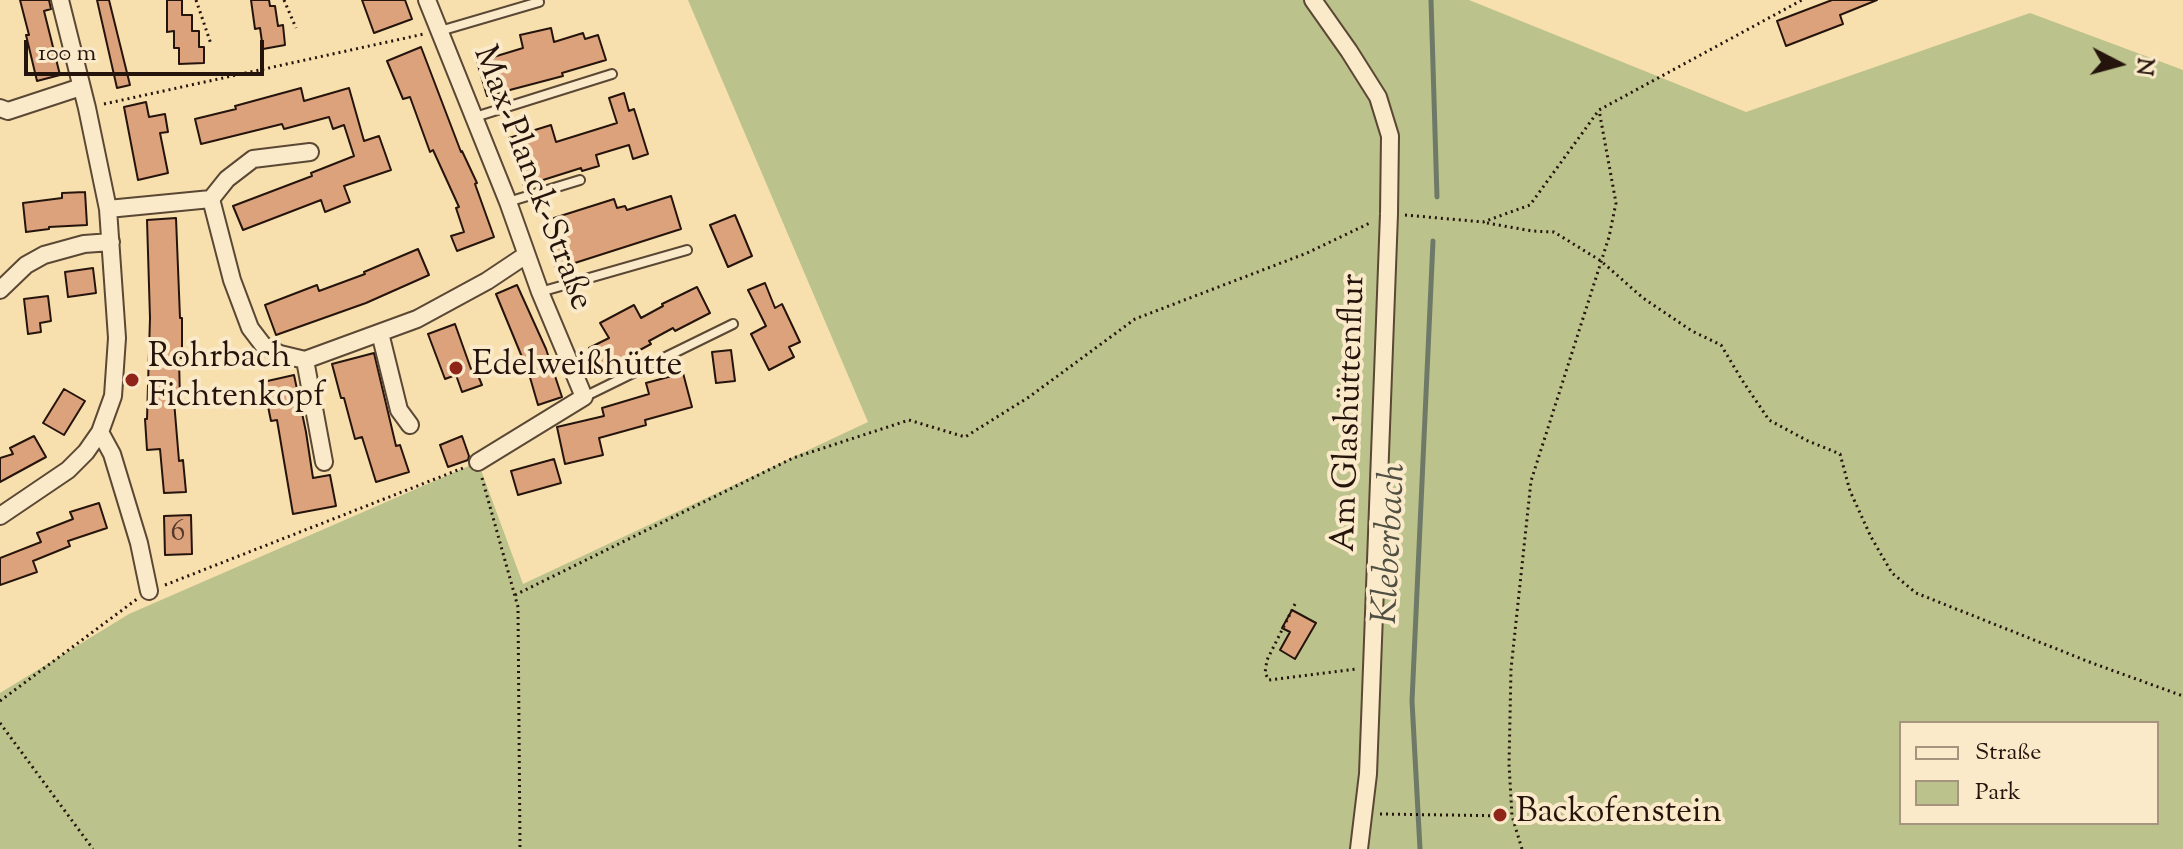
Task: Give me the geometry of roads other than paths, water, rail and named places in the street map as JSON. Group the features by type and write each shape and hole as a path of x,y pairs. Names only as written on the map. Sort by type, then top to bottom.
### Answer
{"street":[{"path":"0,516 68,470 86,452 100,432 113,396 117,338 108,209 60,0"},
{"name":"Max-Planck-Straße","path":"427,0 584,397"},
{"name":"Am Glashüttenflur","path":"1313,0 1378,97 1390,136 1368,774 1359,849"},
{"path":"0,108 8,111 81,87"},
{"path":"108,209 211,199 227,179 253,159 310,152"},
{"path":"211,199 232,280 250,328 263,345 280,354 305,360 431,311 487,281 526,255"},
{"path":"0,290 26,265 44,255 84,244 111,242"},
{"path":"380,333 399,410 410,425"},
{"path":"305,360 324,462"},
{"path":"478,462 584,397"},
{"path":"100,432 112,454 139,543 149,591"}],"lane":[{"path":"440,31 539,2"},
{"path":"475,117 612,74"},
{"path":"508,202 580,180"},
{"path":"540,292 687,250"},
{"path":"584,397 733,324"}],"waterway":[{"name":"Kleberbach","path":"1431,0 1437,197"},
{"name":"Kleberbach","path":"1420,849 1412,701 1433,241"}],"place":[{"name":"Edelweißhütte","path":"456,368"},
{"name":"Rohrbach Fichtenkopf","path":"132,380"},
{"name":"Backofenstein","path":"1500,815"}]}
